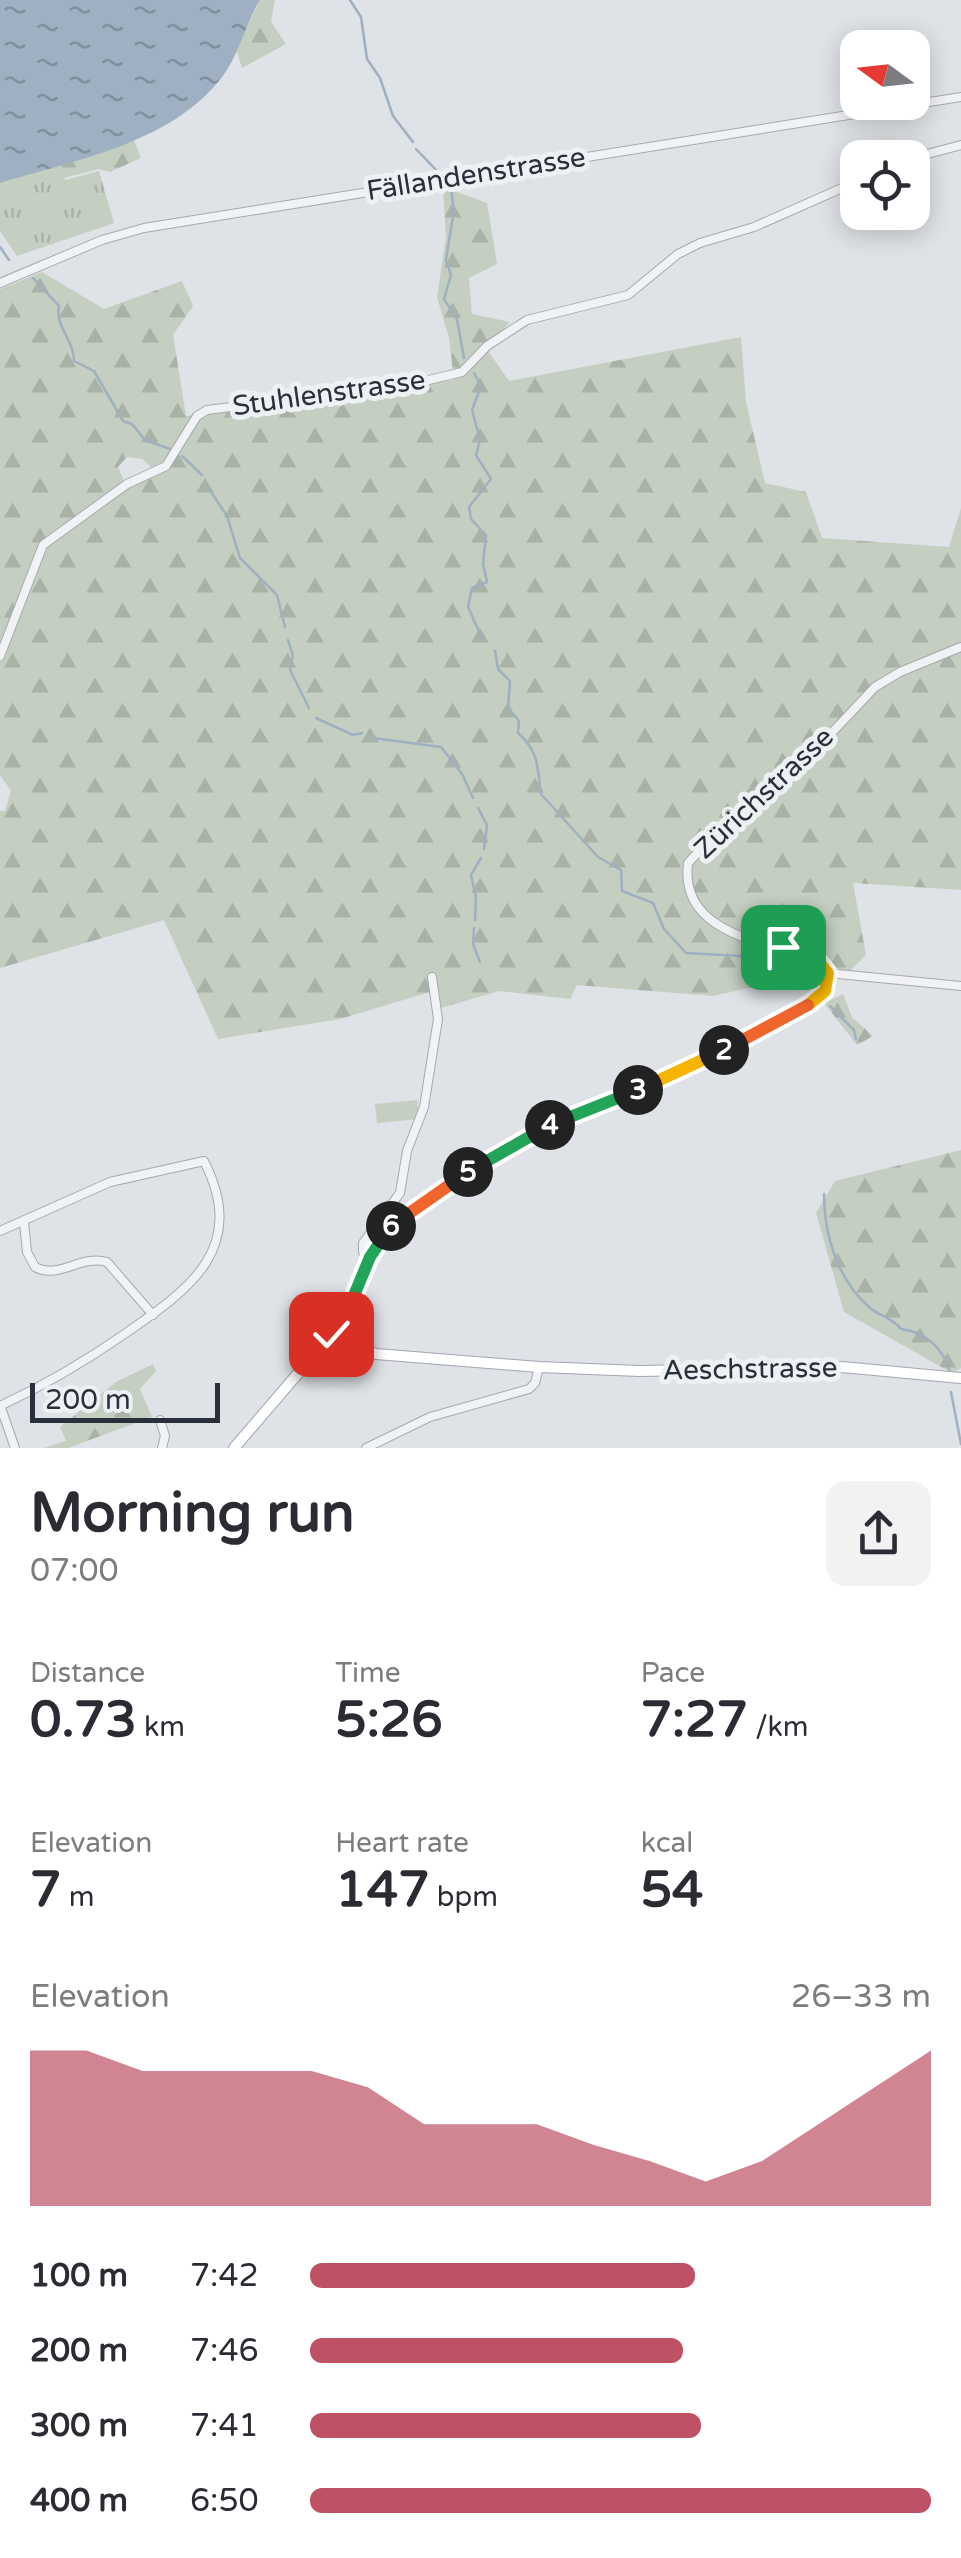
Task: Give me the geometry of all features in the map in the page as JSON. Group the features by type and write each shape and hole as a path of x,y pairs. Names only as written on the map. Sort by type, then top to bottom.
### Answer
{"main road":[{"name":"Aeschstrasse","path":"331,1334 376,1354 539,1367 640,1371 842,1367 961,1378"},
{"path":"234,1448 331,1334"}],"street":[{"name":"Fällandenstrasse","path":"0,283 102,240 144,228 961,97"},
{"path":"930,153 961,145"},
{"name":"Stuhlenstrasse","path":"0,656 43,545 127,484 166,466 197,416 230,406 416,383 462,372 487,346 527,320 628,295 678,254 700,243 754,228 840,188"},
{"name":"Zürichstrasse","path":"828,973 819,962 726,933 712,923 689,885 688,863 733,815 808,759 875,688 900,672 961,647"},
{"path":"331,1334 357,1295 370,1257 392,1224 502,1150 727,1049 822,996 828,973 961,986"},
{"path":"370,1257 363,1252 363,1243 400,1194 408,1151 424,1108 438,1019 432,977"},
{"path":"0,1231 110,1182 204,1161 218,1212 214,1249 194,1283 76,1368 0,1406 15,1448"},
{"path":"24,1223 27,1252 35,1267 50,1272 83,1260 108,1262 153,1315"},
{"path":"366,1448 430,1417 528,1389 535,1383 539,1367"},
{"path":"160,1420 166,1436 162,1448"}],"green space":[{"path":"260,0 275,0 271,22 286,44 242,68 236,48"},
{"path":"134,140 141,158 110,172 99,169 15,190 18,177"},
{"path":"61,162 65,180 99,171 114,223 17,256 0,231 0,182"},
{"path":"443,187 487,203 497,264 469,278 472,314 510,322 486,348 509,381 741,337 746,402 765,483 806,492 822,538 949,547 961,508 961,890 853,883 866,955 851,970 836,970 806,955 807,975 713,996 577,985 570,999 499,991 441,1008 437,990 340,1019 218,1039 164,920 0,968 0,811 5,811 11,791 0,775 0,289 42,272 104,309 182,281 193,306 173,335 186,416 454,380 449,338 437,297 446,237","holes":["127,457 142,459 159,474 127,488 118,467"]},
{"path":"843,994 852,1017 873,1036 857,1045 824,1003"},
{"path":"417,1100 419,1119 377,1123 375,1104"},
{"path":"961,1150 961,1368 952,1373 844,1312 816,1213 835,1181"},
{"path":"153,1364 156,1371 140,1389 152,1417 68,1448 44,1448 66,1441 60,1427 116,1382"}],"water":[{"path":"0,0 260,0 222,77 177,118 120,146 0,183"}],"waterway":[{"path":"350,0 361,17 367,59 380,78 393,116 413,142"},
{"path":"416,149 441,175"},
{"path":"450,183 454,210 446,260 451,275 444,299 457,319 464,358"},
{"path":"0,247 9,260"},
{"path":"33,278 59,306 58,314 74,361 94,371 123,421 132,424 145,440 170,449"},
{"path":"474,373 481,386 472,410 480,440 476,455 491,479 469,507 471,519 486,535 483,564 487,582 472,588 468,607 482,638"},
{"path":"182,456 202,475"},
{"path":"208,487 227,516 240,558 277,595 285,627"},
{"path":"288,640 293,656 290,670 309,708"},
{"path":"495,651 498,669 510,681 508,708 519,721 518,733 536,761 541,794 598,857 621,870 622,891 653,903 664,929 686,953 778,958 798,970"},
{"path":"316,718 353,735 362,733"},
{"path":"373,738 441,747 462,774 473,798"},
{"path":"478,808 487,825 484,849"},
{"path":"475,920 476,897 471,875 481,858"},
{"path":"474,928 473,944 480,962"},
{"path":"830,1006 854,1030 856,1039"},
{"path":"824,1194 834,1255 848,1283 873,1310 932,1343 950,1372"},
{"path":"951,1392 961,1444"}],"route":[{"path":"331,1334 357,1295 380,1238 406,1214 518,1140 654,1084 822,996 828,982 825,967 783,947"}]}
